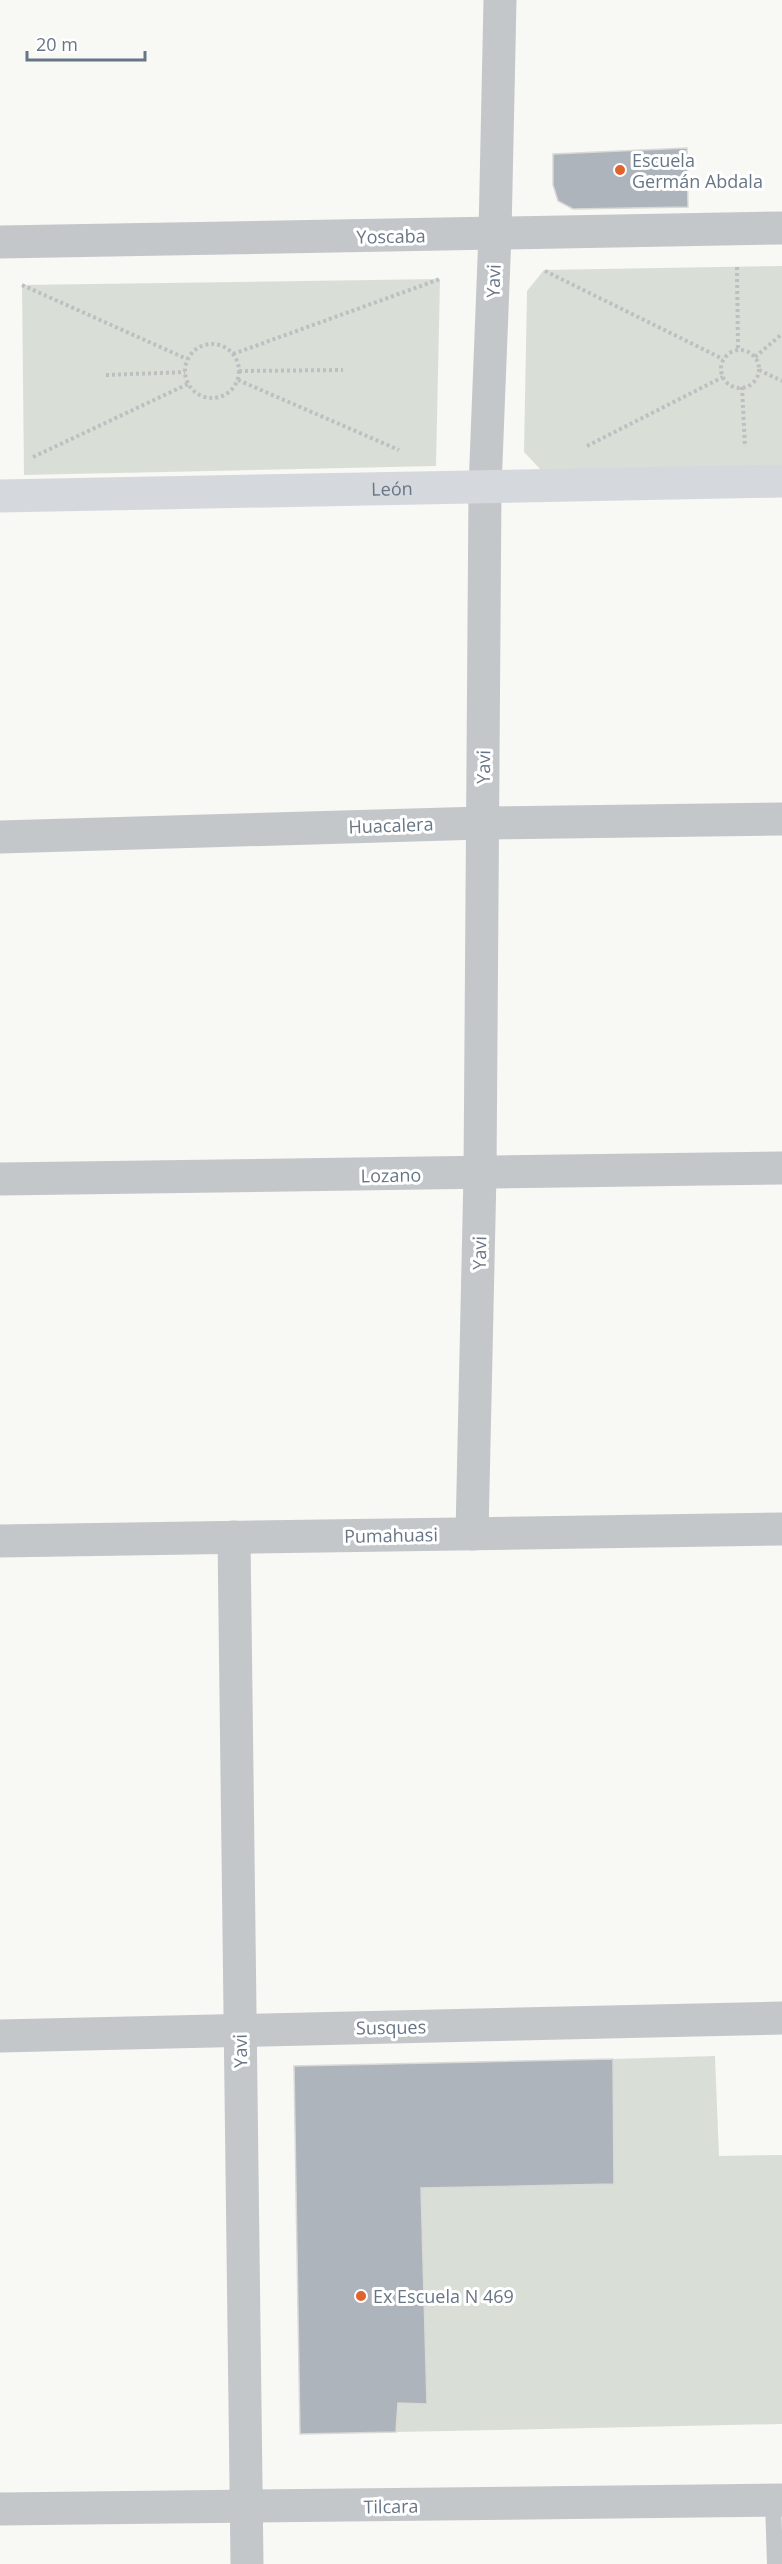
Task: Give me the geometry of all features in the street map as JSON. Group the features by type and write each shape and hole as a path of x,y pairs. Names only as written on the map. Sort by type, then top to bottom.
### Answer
{"street":[{"name":"Yavi","path":"472,1534 480,1174 485,488 495,234 500,0"},
{"name":"Yoscaba","path":"0,242 782,228"},
{"name":"León","path":"0,496 782,481"},
{"name":"Huacalera","path":"0,837 482,823 782,819"},
{"name":"Lozano","path":"0,1179 782,1168"},
{"name":"Pumahuasi","path":"0,1541 782,1529"},
{"name":"Yavi","path":"234,1537 247,2564"},
{"name":"Susques","path":"0,2036 782,2018"},
{"name":"Tilcara","path":"0,2509 246,2508 778,2500"}],"lane":[{"path":"775,2564 778,2500"}],"path":[{"path":"736,267 738,349"},
{"path":"544,270 723,359"},
{"path":"233,354 440,279"},
{"path":"22,285 188,359"},
{"path":"755,357 782,334"},
{"path":"208,344 218,344 233,354 239,371 238,380 227,395 218,398 201,396 188,384 185,372 192,351 208,344"},
{"path":"738,349 745,350 755,357 759,370 754,382 742,387 731,386 723,377 723,359 738,349"},
{"path":"239,371 343,370"},
{"path":"759,370 782,381"},
{"path":"106,375 185,372"},
{"path":"584,448 723,377"},
{"path":"238,380 403,452"},
{"path":"24,461 188,384"},
{"path":"742,387 745,454"}],"shaded area":[{"path":"782,266 782,465 541,470 524,452 527,291 544,270"},
{"path":"440,279 436,466 24,475 22,285"},
{"path":"715,2056 719,2156 782,2155 782,2424 396,2432 398,2403 427,2404 421,2188 613,2184 613,2059"}],"building":[{"name":"Escuela Germán Abdala","path":"687,148 688,207 573,209 558,201 553,185 553,154"},
{"name":"Ex Escuela N 469","path":"613,2059 614,2184 421,2188 427,2404 398,2403 396,2432 300,2434 294,2066"}],"place":[{"name":"Escuela Germán Abdala","path":"620,170"},
{"name":"Ex Escuela N 469","path":"361,2296"}]}
